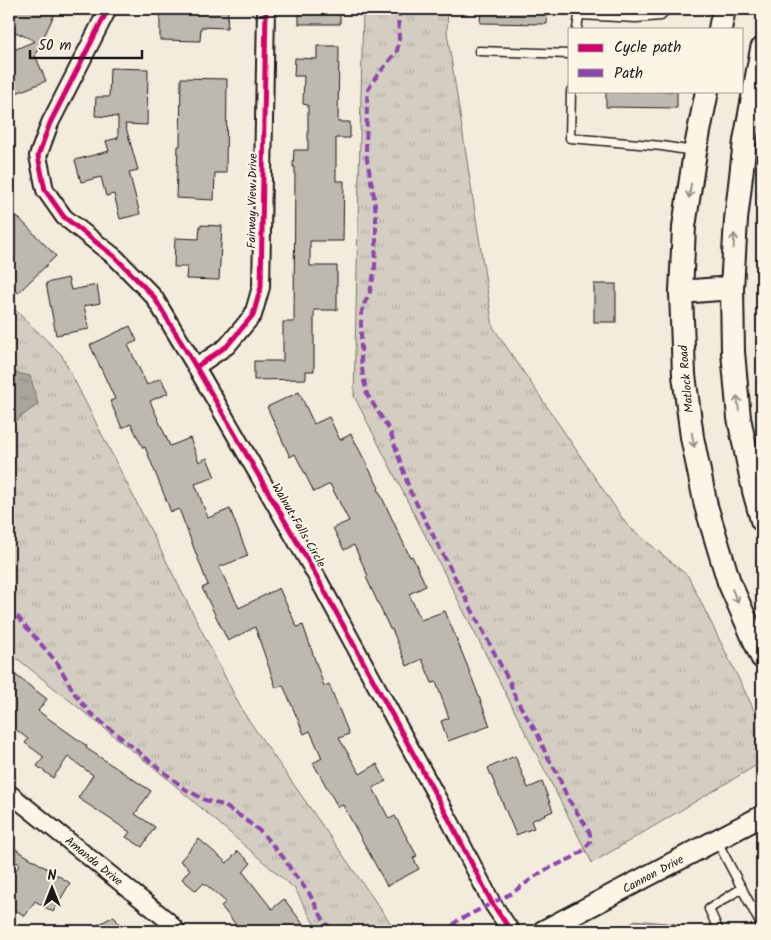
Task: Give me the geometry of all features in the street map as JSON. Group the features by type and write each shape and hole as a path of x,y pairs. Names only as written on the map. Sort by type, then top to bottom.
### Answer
{"main road":[{"path":"720,28 724,9"},
{"path":"762,48 745,141 736,220 732,288 733,352 740,418 754,491 762,520"},
{"name":"Matlock Road","path":"707,92 695,152 684,227 681,292 684,375 692,437 706,506 729,582 762,657"},
{"path":"681,292 732,288"}],"street":[{"name":"Walnut Falls Circle","path":"108,9 50,123 38,156 45,190 64,217 115,257 154,298 196,366 312,568 450,821 492,903 510,931"},
{"name":"Fairway View Drive","path":"196,366 227,346 253,315 261,287 266,9"},
{"name":"Amanda Drive","path":"9,793 167,920 177,931"},
{"name":"Cannon Drive","path":"543,931 762,816"}],"lane":[{"path":"577,28 580,12 636,18 661,16 665,9"},
{"path":"479,51 568,54"},
{"path":"571,92 570,138 662,146 695,152"},
{"path":"717,840 762,927"},
{"path":"720,931 709,909 742,888"}],"green space":[{"path":"363,9 448,9 447,32 493,327 627,525 688,576 762,726 762,762 592,863 354,396"},
{"path":"9,304 61,354 243,712 396,931 318,931 295,889 164,776 9,652"}],"water":[{"path":"9,371 30,376 38,404 9,426"},
{"path":"635,920 676,924 676,931 620,931"}],"building":[{"path":"17,9 57,9 35,55 46,81 9,96 9,52 35,41 9,29"},
{"path":"160,9 228,9 227,28 201,27 200,41 160,40"},
{"path":"299,9 340,9 340,24 299,24"},
{"path":"481,9 548,9 547,24 480,23"},
{"path":"317,46 339,46 338,122 350,122 350,138 336,138 336,181 344,181 343,241 310,241 310,266 337,266 337,310 314,310 314,371 306,371 306,379 254,380 254,361 283,361 283,322 294,322 294,150 308,150 308,105 303,104 304,76 294,76 295,58 317,59"},
{"path":"110,68 148,69 147,125 125,124 138,170 129,172 140,214 120,219 114,194 106,196 101,177 81,182 75,160 109,151 106,141 118,138 118,117 95,116 96,97 109,97"},
{"path":"181,78 227,79 226,173 215,173 214,200 176,198 178,146 180,146"},
{"path":"606,92 677,92 677,108 606,107"},
{"path":"9,208 56,256 18,293 9,283"},
{"path":"200,225 222,226 219,280 186,279 187,267 174,267 175,238 199,239"},
{"path":"68,278 71,290 97,285 100,303 84,306 89,329 56,335 46,283"},
{"path":"594,284 616,284 616,322 594,322"},
{"path":"130,326 137,341 128,345 147,385 161,378 168,393 150,401 170,446 190,438 199,462 207,458 215,477 195,484 208,518 230,509 248,556 219,567 239,608 279,588 297,627 303,625 324,686 329,684 349,734 339,738 360,774 377,764 386,781 373,788 389,819 395,816 417,856 413,858 419,869 387,886 343,805 338,807 313,763 322,758 310,731 304,734 283,685 276,688 255,627 228,641 202,588 208,585 179,509 171,512 145,447 143,448 131,424 122,428 110,401 115,399 90,345"},
{"path":"299,392 314,424 329,417 340,440 351,434 379,488 410,557 412,556 426,586 409,594 421,620 445,611 490,726 448,741 441,721 449,718 436,682 432,683 422,659 407,666 392,629 390,629 366,577 368,576 354,545 344,550 333,528 349,521 330,484 314,492 295,454 290,457 267,407"},
{"path":"9,670 47,699 38,711 87,746 86,748 151,791 135,814 155,827 142,847 126,837 130,832 78,798 93,775 68,757 53,778 37,766 44,757 25,743 28,739 9,724"},
{"path":"515,756 528,788 542,782 553,811 531,821 534,828 516,835 488,768"},
{"path":"199,839 227,863 238,851 251,863 243,872 272,909 284,899 303,924 294,931 284,931 280,925 271,931 241,931 221,906 226,902 204,883 196,891 182,879 190,869 180,861"},
{"path":"9,845 70,883 53,912 35,901 25,916 9,906 9,882 20,864 9,859"},
{"path":"114,916 123,931 87,931"}],"marked path":[{"path":"398,9 399,40 397,51 373,81 368,90 367,101 366,154 376,214 375,267 369,295 361,315 361,359 367,394 390,431 410,491 510,683 516,699 538,735 568,799 590,834 590,842 584,850 572,858 543,871 512,893 457,921 448,931"},
{"path":"9,607 58,664 75,694 89,712 185,789 205,800 223,805 261,832 283,857 309,893 332,931"}],"cycle path":[{"path":"108,9 50,123 38,156 45,190 64,217 115,257 154,297 312,568 450,821 492,903 511,931"},
{"path":"196,367 227,346 253,315 261,287 266,9"}]}
